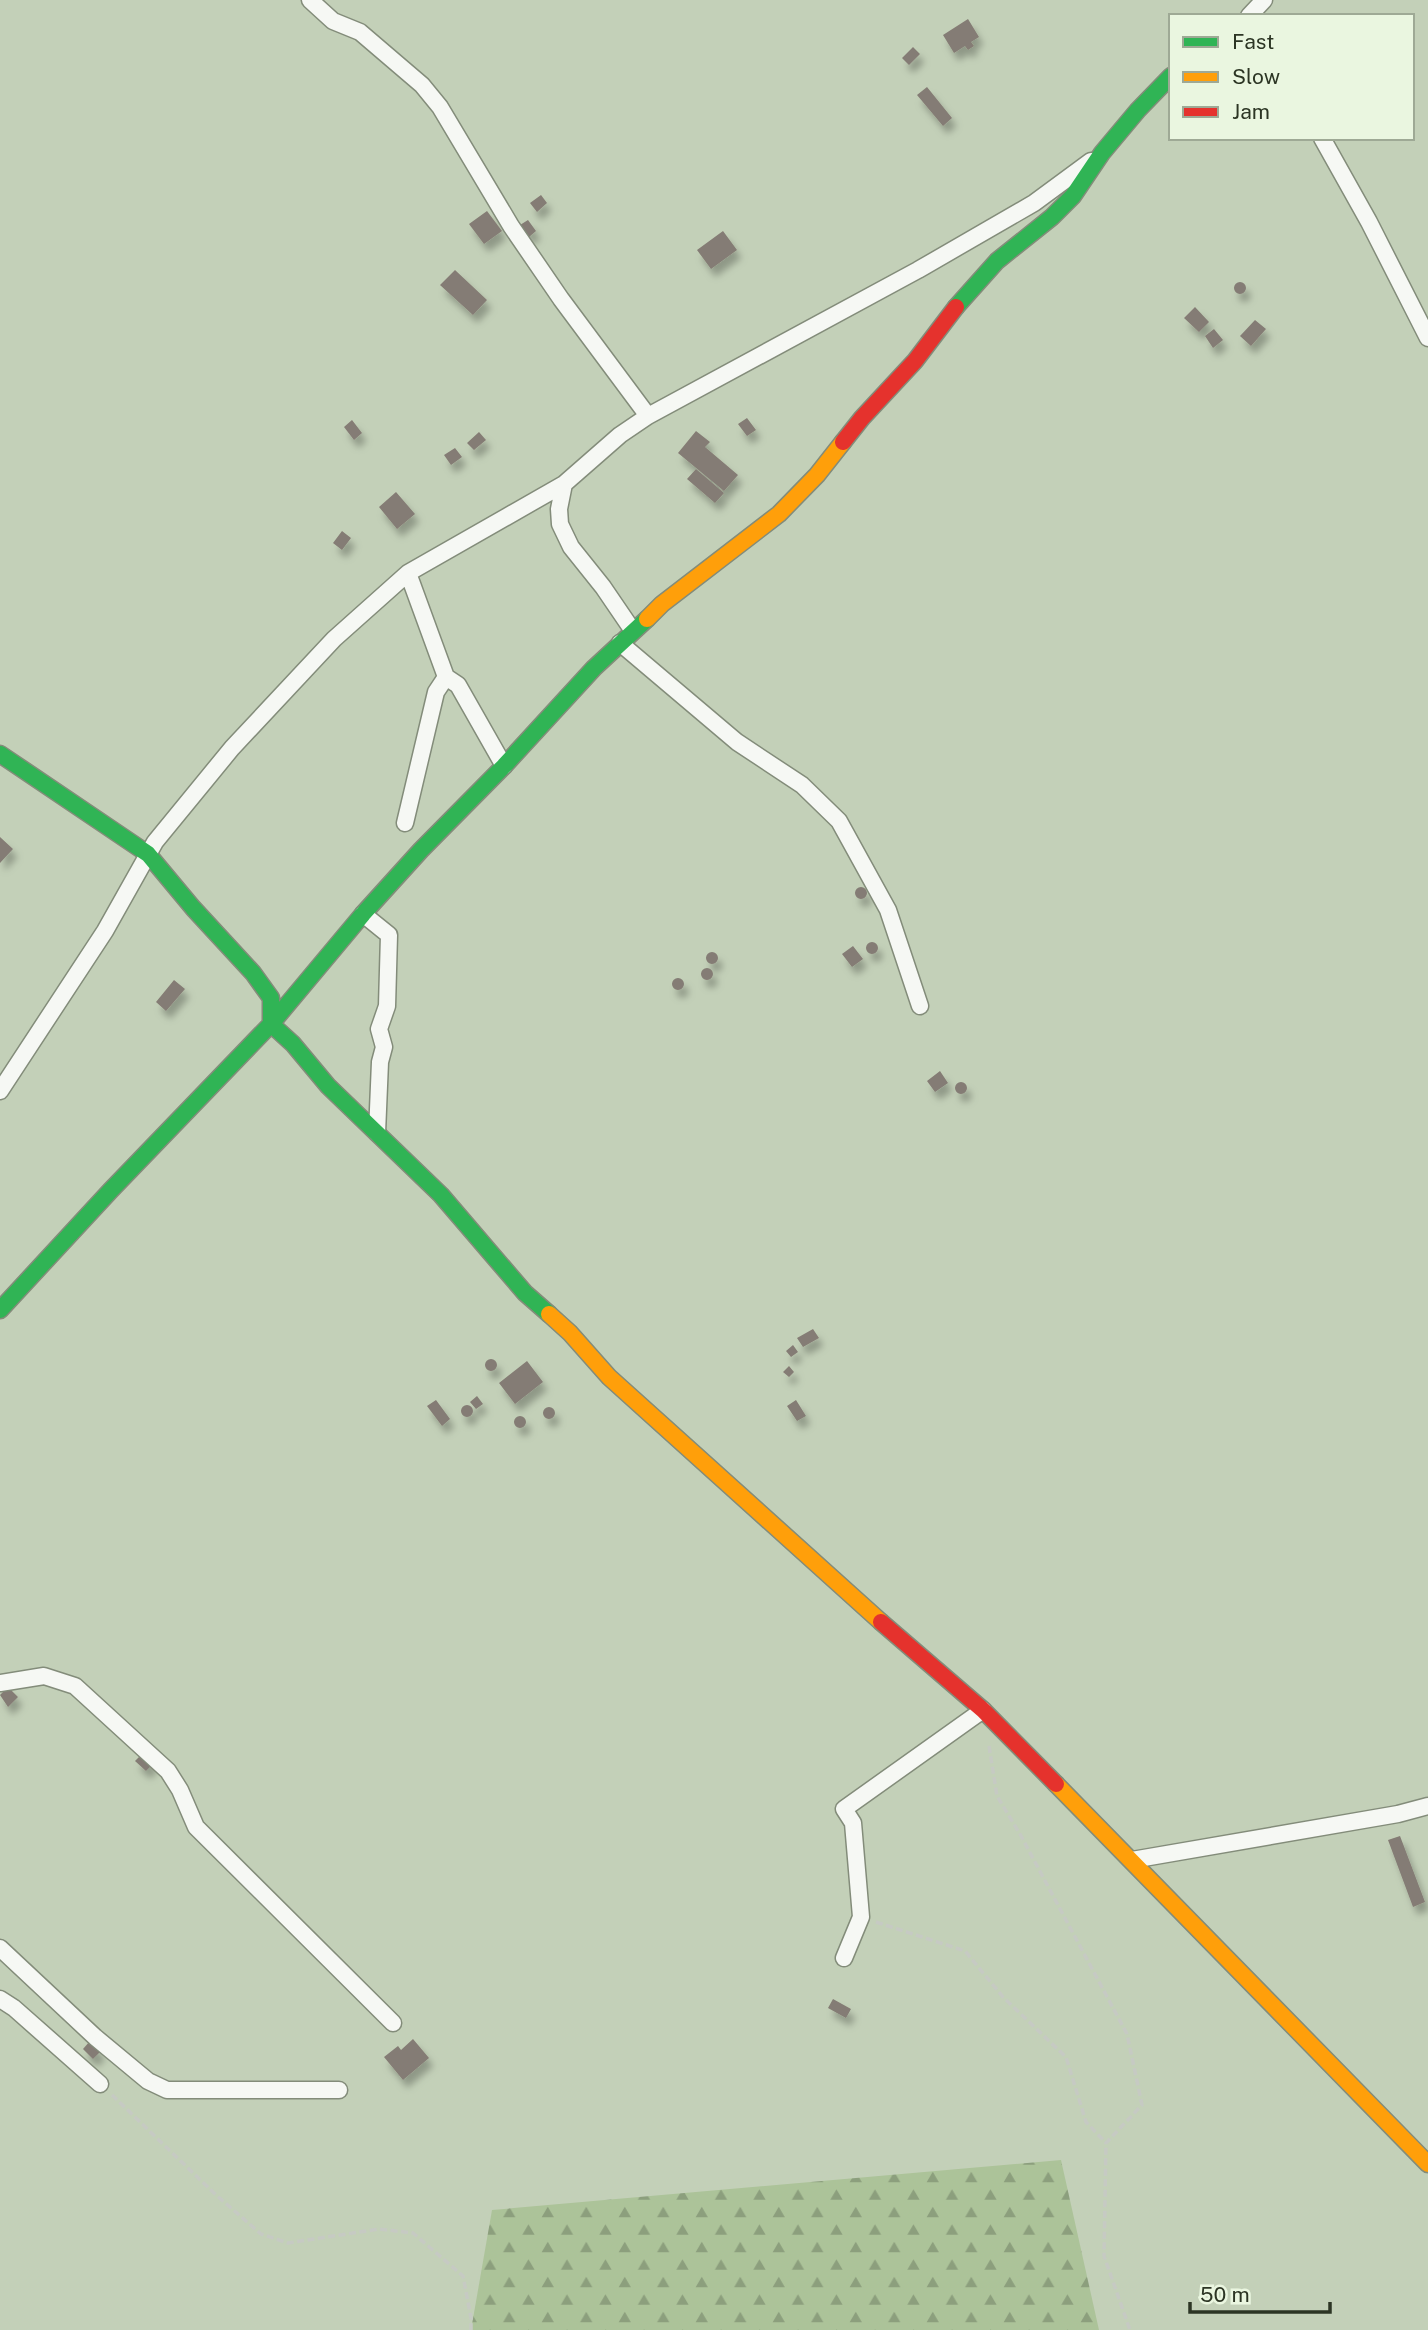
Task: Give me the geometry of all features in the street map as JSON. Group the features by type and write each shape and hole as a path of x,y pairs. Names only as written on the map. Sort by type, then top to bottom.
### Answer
{"street":[{"path":"310,0 333,21 360,32 428,92 470,154 511,226 561,299 648,416"},
{"path":"1251,14 1264,0"},
{"path":"0,1310 271,1024 363,914 421,850 620,643 662,604 779,514 817,475 862,418 915,361 960,302 997,261 1052,217 1073,196 1102,153 1169,78"},
{"path":"1323,140 1369,222 1428,338"},
{"path":"0,1091 105,931 148,854 232,748 334,639 408,573 564,484 620,435 648,416 1034,204 1102,153"},
{"path":"564,484 559,509 561,524 571,547 633,631"},
{"path":"408,573 446,677 458,685 504,766"},
{"path":"620,643 737,742 802,785 838,821 888,910 920,1006"},
{"path":"405,823 436,692 446,677"},
{"path":"0,754 148,854 253,973 271,998 271,1024 293,1044 328,1086 441,1195 525,1293 569,1333 630,1397 820,1569 983,1710 1428,2164"},
{"path":"0,762 41,782"},
{"path":"363,914 388,935 387,1006 379,1029 384,1047 380,1062 377,1133"},
{"path":"0,1682 44,1676 75,1686 168,1771 180,1790 196,1827 393,2023"},
{"path":"844,1958 861,1917 853,1823 844,1809 983,1710"},
{"path":"1132,1860 1398,1814 1428,1805"},
{"path":"0,1948 95,2037 148,2081 167,2090 339,2090"},
{"path":"0,1999 14,2008 100,2084"}],"path":[{"path":"983,1710 997,1796 1020,1833 1127,2034 1142,2105 1106,2143 1104,2256 1130,2330"},
{"path":"861,1917 965,1951 1003,1997 1066,2057 1086,2122 1106,2143"},
{"path":"100,2084 216,2195 261,2234 288,2243 379,2229 413,2232 463,2276 471,2330"}],"green space":[{"path":"1061,2160 1099,2330 471,2330 492,2210"}],"building":[{"path":"968,19 979,37 971,42 974,46 968,50 965,46 954,53 943,35"},
{"path":"913,47 920,54 909,65 902,58"},
{"path":"927,87 952,118 943,126 917,95"},
{"path":"541,195 547,203 537,212 530,203"},
{"path":"487,211 502,231 484,244 469,224"},
{"path":"528,220 536,231 529,237 520,225"},
{"path":"723,231 737,250 711,269 697,250"},
{"path":"455,270 487,300 473,315 440,285"},
{"path":"1240,282 1246,288 1240,294 1234,288"},
{"path":"1195,307 1209,322 1199,332 1184,318"},
{"path":"1255,320 1266,329 1251,346 1240,336"},
{"path":"1214,329 1223,340 1213,348 1205,336"},
{"path":"747,418 756,430 747,436 738,424"},
{"path":"352,420 362,433 354,440 344,427"},
{"path":"696,431 710,442 705,447 738,475 724,491 678,453"},
{"path":"479,432 486,440 474,450 467,443"},
{"path":"455,448 462,457 451,465 444,455"},
{"path":"696,469 724,493 715,503 687,479"},
{"path":"396,492 415,514 397,529 379,507"},
{"path":"342,531 351,538 342,550 333,543"},
{"path":"0,837 13,849 0,863"},
{"path":"861,887 867,893 861,899 855,893"},
{"path":"872,942 878,948 872,954 866,948"},
{"path":"853,946 863,959 852,967 842,954"},
{"path":"712,952 718,958 712,964 706,958"},
{"path":"707,968 713,974 707,980 701,974"},
{"path":"678,978 684,984 678,990 672,984"},
{"path":"174,980 185,989 166,1011 156,1002"},
{"path":"940,1071 948,1083 935,1092 927,1081"},
{"path":"961,1082 967,1088 961,1094 955,1088"},
{"path":"813,1329 819,1338 803,1347 797,1338"},
{"path":"793,1345 798,1352 791,1357 786,1351"},
{"path":"491,1359 497,1365 491,1371 485,1365"},
{"path":"527,1361 543,1382 515,1404 499,1383"},
{"path":"789,1366 794,1372 789,1377 783,1372"},
{"path":"477,1396 483,1404 476,1409 470,1402"},
{"path":"436,1400 450,1419 442,1426 427,1406"},
{"path":"796,1400 806,1416 797,1421 787,1406"},
{"path":"467,1405 473,1411 467,1417 461,1411"},
{"path":"549,1407 555,1413 549,1419 543,1413"},
{"path":"520,1416 526,1422 520,1428 514,1422"},
{"path":"8,1687 18,1697 8,1707 0,1695"},
{"path":"143,1753 154,1763 146,1771 135,1761"},
{"path":"1400,1836 1425,1902 1413,1907 1388,1840"},
{"path":"833,1999 851,2009 846,2018 828,2008"},
{"path":"413,2039 429,2058 403,2080 384,2057 398,2046 401,2050"},
{"path":"90,2041 101,2051 93,2059 83,2049"}],"traffic: fast":[{"path":"956,307 997,261 1052,217 1073,196 1102,153 1169,78"},
{"path":"0,1310 271,1024 363,914 421,850 504,766 594,668 647,619"},
{"path":"0,754 148,854 253,973 271,998 271,1024 293,1044 328,1086 441,1195 525,1293 549,1314"}],"traffic: slow":[{"path":"647,619 662,604 779,514 817,475 843,442"},
{"path":"549,1314 570,1333 609,1377 881,1622"},
{"path":"1056,1784 1428,2164"}],"traffic: jam":[{"path":"843,442 915,361 956,307"},
{"path":"881,1622 983,1710 1056,1784"}]}
